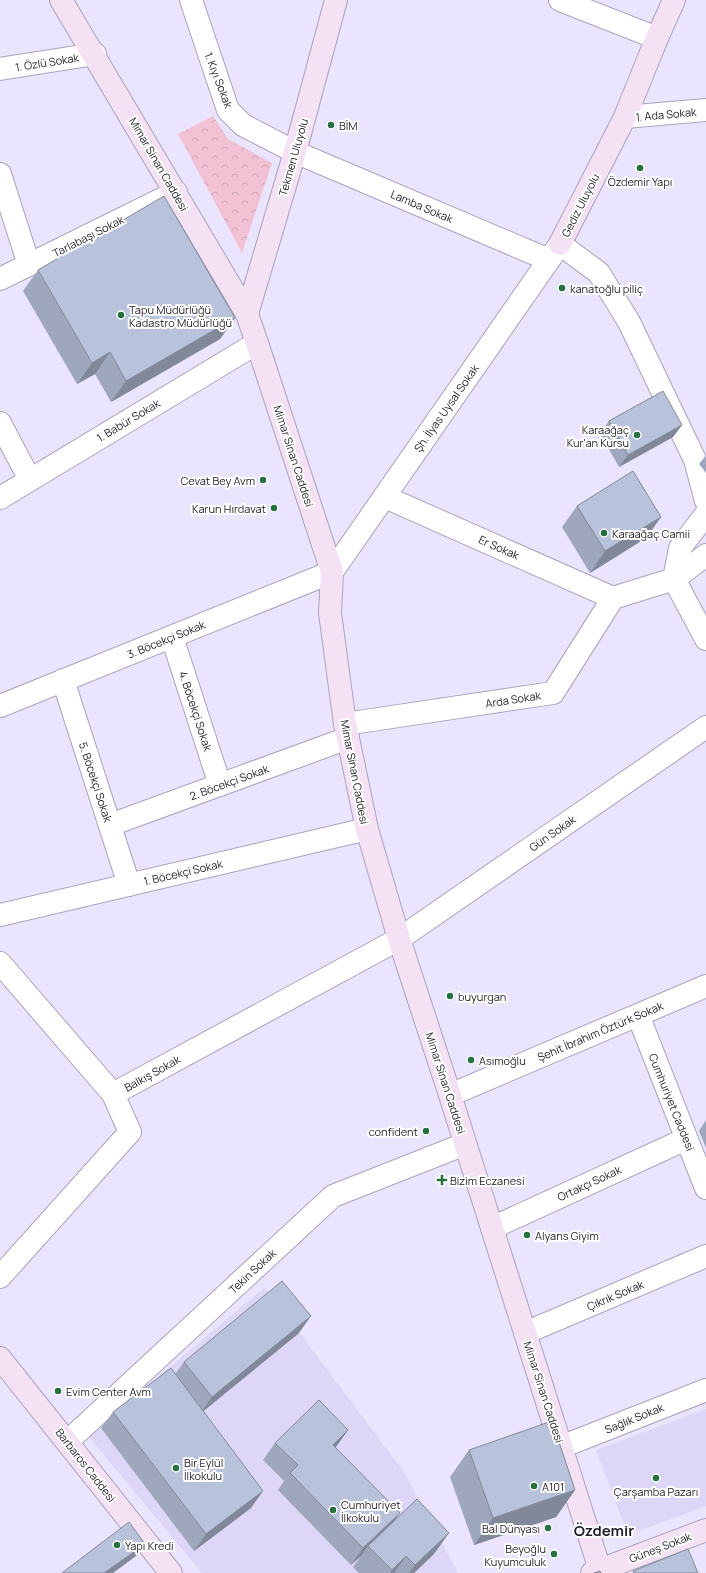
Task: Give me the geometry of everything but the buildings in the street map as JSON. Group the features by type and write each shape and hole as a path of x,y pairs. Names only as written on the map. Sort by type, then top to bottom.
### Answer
{"street":[{"name":"Mimar Sinan Caddesi","path":"61,0 95,54 247,314 257,343 332,572 330,613 347,731 367,829 398,939 450,1095 561,1447 598,1572"},
{"name":"1. Kıyı Sokak","path":"191,0 228,110 243,125 295,152"},
{"name":"Tekmen Uluyolu","path":"247,314 295,152 336,0"},
{"path":"560,0 657,38"},
{"name":"Gediz Uluyolu","path":"674,0 625,117 554,252 599,273 629,322 694,460 706,501"},
{"name":"1. Özlü Sokak","path":"0,69 95,54"},
{"name":"1. Ada Sokak","path":"625,117 706,110"},
{"name":"Lamba Sokak","path":"295,152 554,252"},
{"path":"0,174 30,265"},
{"name":"Tarlabaşı Sokak","path":"0,279 176,192"},
{"name":"Şh. İlyas Uysal Sokak","path":"332,572 554,252"},
{"name":"1. Babür Sokak","path":"0,498 257,343"},
{"path":"0,423 30,480"},
{"name":"Er Sokak","path":"385,496 613,598"},
{"path":"706,514 680,548 674,579 706,639"},
{"path":"613,598 674,579 706,555"},
{"name":"3. Böcekçi Sokak","path":"0,706 332,572"},
{"name":"Arda Sokak","path":"347,731 553,693 613,598"},
{"name":"4. Böcekçi Sokak","path":"172,636 220,785"},
{"name":"5. Böcekçi Sokak","path":"63,680 129,885"},
{"name":"Gün Sokak","path":"398,939 706,727"},
{"name":"2. Böcekçi Sokak","path":"110,825 220,785 347,731"},
{"name":"1. Böcekçi Sokak","path":"0,915 367,829"},
{"name":"Balkış Sokak","path":"0,1277 130,1132 113,1094 398,939"},
{"path":"0,964 113,1094"},
{"name":"Şehit İbrahim Öztürk Sokak","path":"450,1095 706,986"},
{"name":"Cumhuriyet Caddesi","path":"638,1015 706,1188"},
{"name":"Ortakçı Sokak","path":"492,1228 686,1139"},
{"name":"Tekin Sokak","path":"67,1442 333,1196 465,1144"},
{"name":"Çıkrık Sokak","path":"525,1333 706,1256"},
{"name":"Barbaros Caddesi","path":"0,1358 171,1573"},
{"name":"Sağlık Sokak","path":"561,1447 706,1390"},
{"name":"Güneş Sokak","path":"598,1572 706,1530"}],"shaded area":[{"path":"265,1287 406,1475 458,1573 202,1573 88,1436"},
{"name":"Çarşamba Pazarı","path":"706,1409 706,1506 628,1535 596,1450"}],"green space":[{"path":"213,116 228,139 272,163 242,253 178,134"}],"place":[{"name":"BİM","path":"331,125"},
{"name":"Özdemir Yapı","path":"640,168"},
{"name":"kanatoğlu piliç","path":"562,288"},
{"name":"Tapu Müdürlüğü Kadastro Müdürlüğü","path":"121,315"},
{"name":"Karaağaç Kur'an Kursu","path":"637,435"},
{"name":"Cevat Bey Avm","path":"263,480"},
{"name":"Karun Hırdavat","path":"274,508"},
{"name":"Karaağaç Camii","path":"604,533"},
{"name":"buyurgan","path":"450,996"},
{"name":"Asımoğlu","path":"471,1060"},
{"name":"confident","path":"426,1131"},
{"name":"Bizim Eczanesi","path":"442,1180"},
{"name":"Alyans Giyim","path":"527,1235"},
{"name":"Evim Center Avm","path":"58,1391"},
{"name":"Bir Eylül İlkokulu","path":"176,1468"},
{"name":"Çarşamba Pazarı","path":"656,1478"},
{"name":"A101","path":"534,1486"},
{"name":"Cumhuriyet İlkokulu","path":"333,1510"},
{"name":"Bal Dünyası","path":"548,1528"},
{"name":"Yapı Kredi","path":"117,1545"},
{"name":"Beyoğlu Kuyumculuk","path":"554,1554"}],"district":[{"name":"Özdemir","path":"604,1530"}]}
